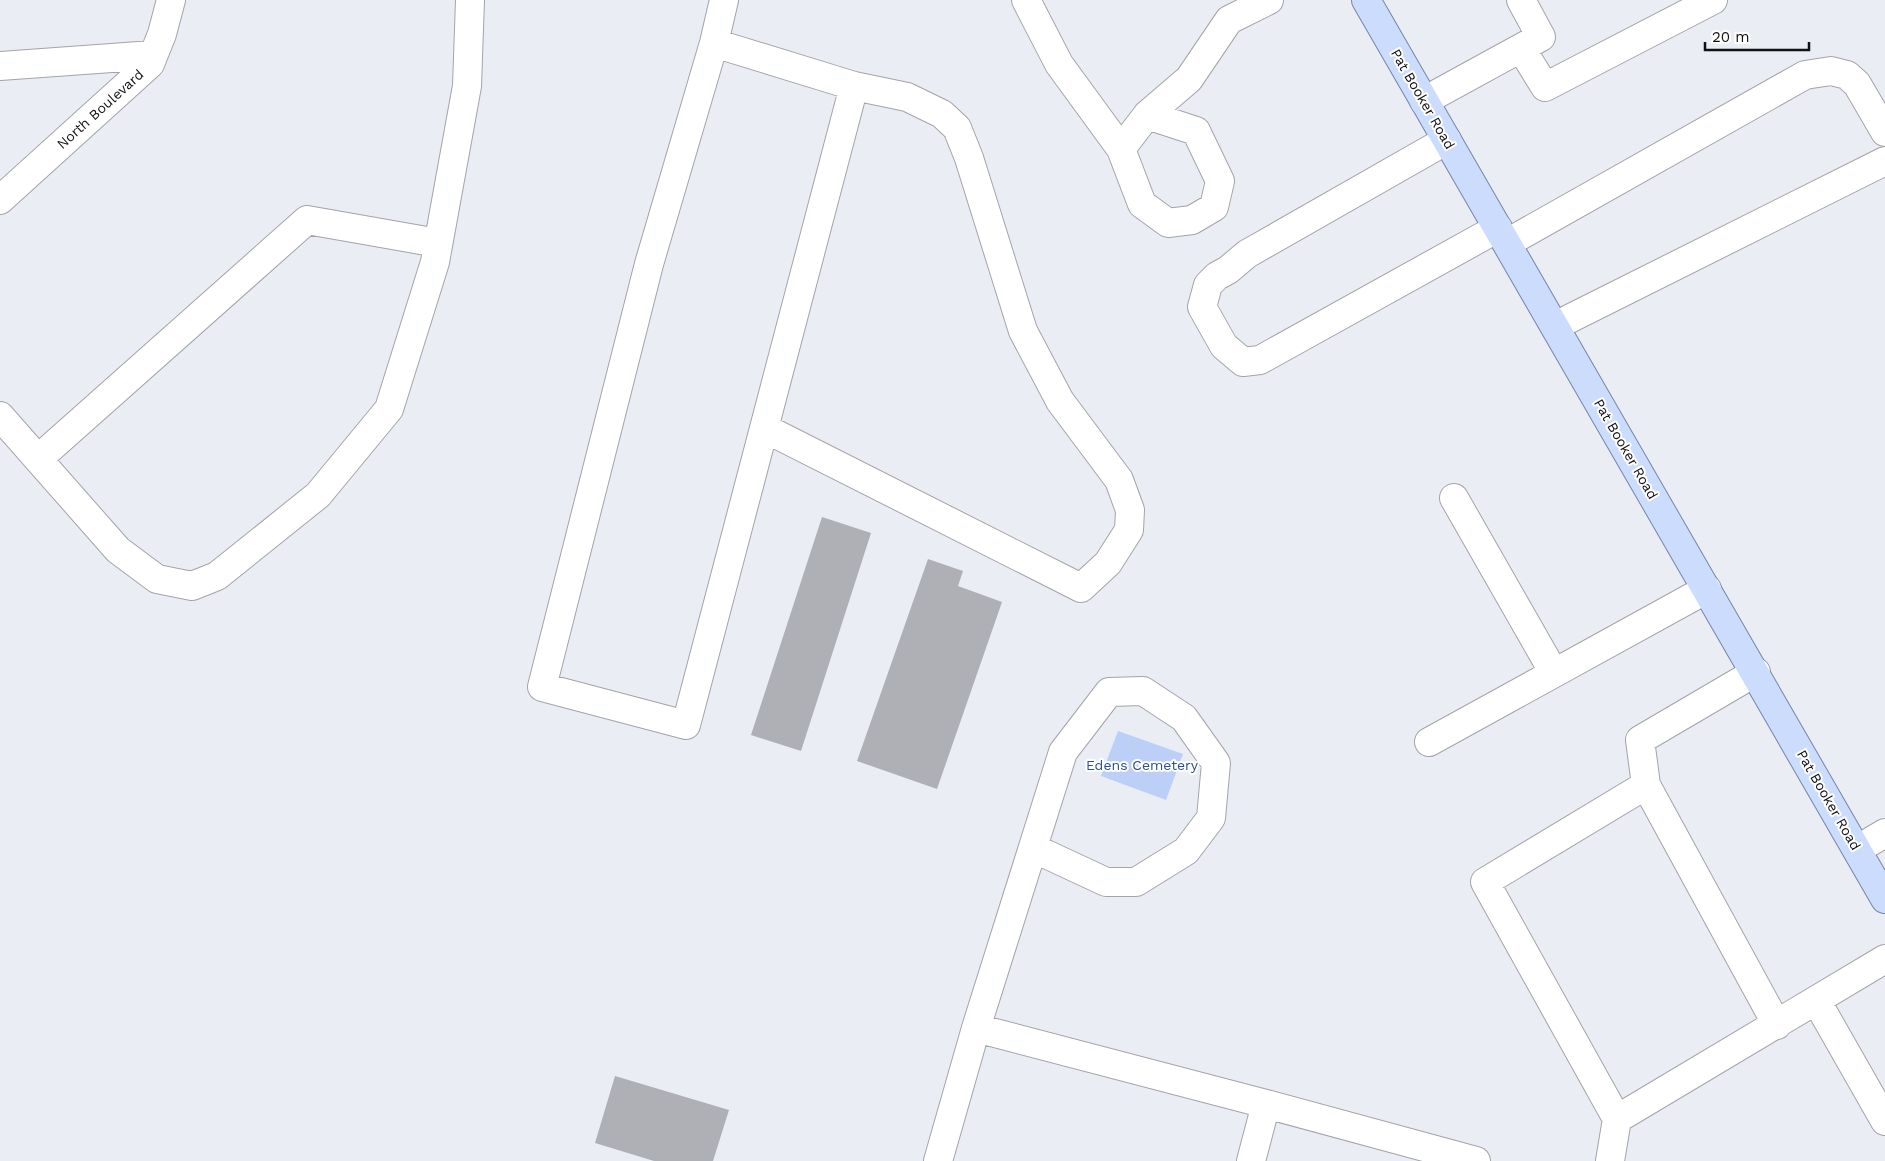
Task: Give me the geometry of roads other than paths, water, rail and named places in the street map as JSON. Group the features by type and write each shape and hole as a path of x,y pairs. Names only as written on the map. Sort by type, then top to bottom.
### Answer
{"main road":[{"name":"Pat Booker Road","path":"1366,0 1756,672 1885,899"}],"street":[{"name":"North Boulevard","path":"0,200 150,64 162,34 171,0"},
{"path":"0,416 118,550 157,579 192,586 217,576 318,495 389,409 435,262 467,86 470,0"},
{"path":"724,0 714,43 649,264 542,687 686,725 854,86"},
{"path":"1026,0 1060,64 1121,149 1142,204 1168,223 1192,220 1214,206 1220,181 1196,131 1147,115"},
{"path":"1121,149 1147,115 1189,79 1229,20 1268,0"},
{"path":"1424,101 1541,37 1521,0"},
{"path":"1521,48 1545,87 1713,0"},
{"path":"714,43 854,86 907,97 942,114 957,128 969,158 1023,331 1060,401 1119,480 1130,510 1129,530 1108,564 1081,588 764,428"},
{"path":"0,66 153,55"},
{"path":"1447,140 1247,254 1228,270 1217,276 1208,285 1202,307 1224,346 1243,362 1260,360 1805,75 1831,71 1847,75 1857,84 1885,132"},
{"path":"1555,326 1885,161"},
{"path":"38,459 307,220 438,243"},
{"path":"1454,498 1554,673"},
{"path":"1429,742 1707,589"},
{"path":"1756,672 1640,740 1646,785 1777,1024"},
{"path":"938,1161 976,1028 1063,752 1109,692 1143,690 1184,718 1216,763 1211,818 1186,851 1136,882 1106,882 1033,848"},
{"path":"1610,1161 1617,1119 1485,882 1646,785"},
{"path":"1858,849 1885,832"},
{"path":"1617,1119 1885,959"},
{"path":"1816,1000 1885,1121"},
{"path":"976,1028 1476,1161"},
{"path":"1251,1161 1266,1104"}],"park label":[{"name":"Edens Cemetery","path":"1142,765"}]}
